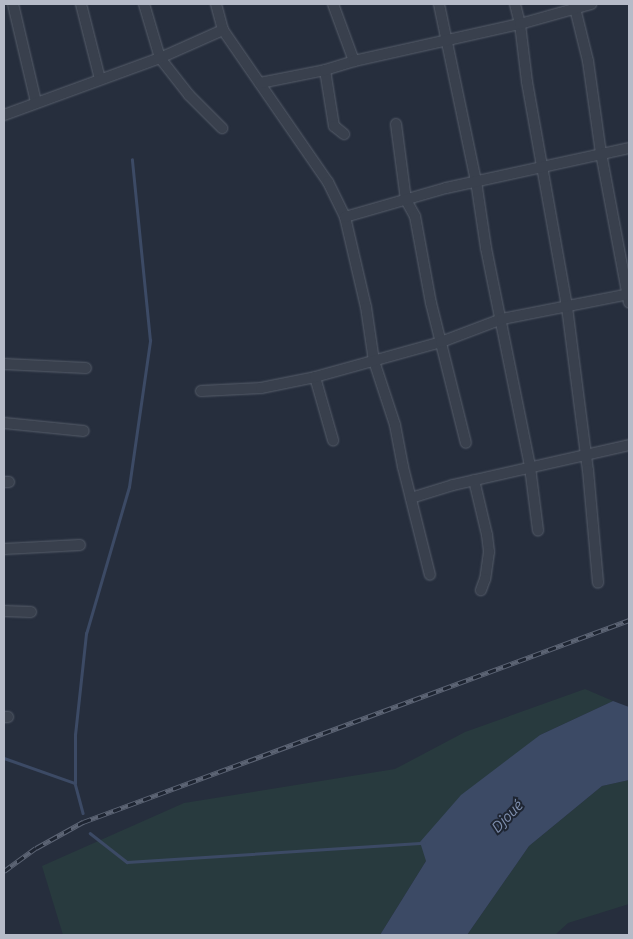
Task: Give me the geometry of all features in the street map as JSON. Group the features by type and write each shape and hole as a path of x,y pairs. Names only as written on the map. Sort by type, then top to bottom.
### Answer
{"street":[{"path":"13,4 36,102"},
{"path":"81,4 100,79"},
{"path":"144,4 160,58 189,95 222,128"},
{"path":"216,4 223,30 328,182 346,217 366,306 374,361 395,425 430,574"},
{"path":"333,4 354,61"},
{"path":"439,4 476,181 486,248 502,319 530,467 538,530"},
{"path":"515,4 520,24 541,167 567,307 586,454 598,583"},
{"path":"260,83 325,70 354,61 520,24 574,6 591,4"},
{"path":"201,391 261,388 315,377 441,342 502,319 629,297 601,153 588,61 574,6"},
{"path":"4,115 160,58 223,30"},
{"path":"325,70 334,126 344,134"},
{"path":"396,124 406,200 415,216 427,285 466,443"},
{"path":"346,217 476,181 629,148"},
{"path":"4,364 86,368"},
{"path":"315,377 333,440"},
{"path":"4,423 84,431"},
{"path":"411,498 474,480 629,445"},
{"path":"474,480 488,535 489,552 485,579 481,590"},
{"path":"4,549 80,545"},
{"path":"4,611 32,612"}],"shaded area":[{"path":"585,689 613,701 540,735 426,861 380,935 63,935 42,866 184,803 395,769 465,732"},
{"path":"629,780 629,904 568,923 555,935 467,935 529,846 602,786"}],"water":[{"name":"Djoué","path":"613,701 629,707 629,780 602,786 529,846 467,935 380,935 426,861 420,842 461,795 540,735"}],"waterway":[{"path":"75,783 75,735 86,634 129,487 150,341 132,160"},
{"path":"4,758 75,783 83,813"},
{"path":"90,833 127,862 423,843"}],"railway":[{"path":"4,871 36,848 83,822 629,620"}]}
